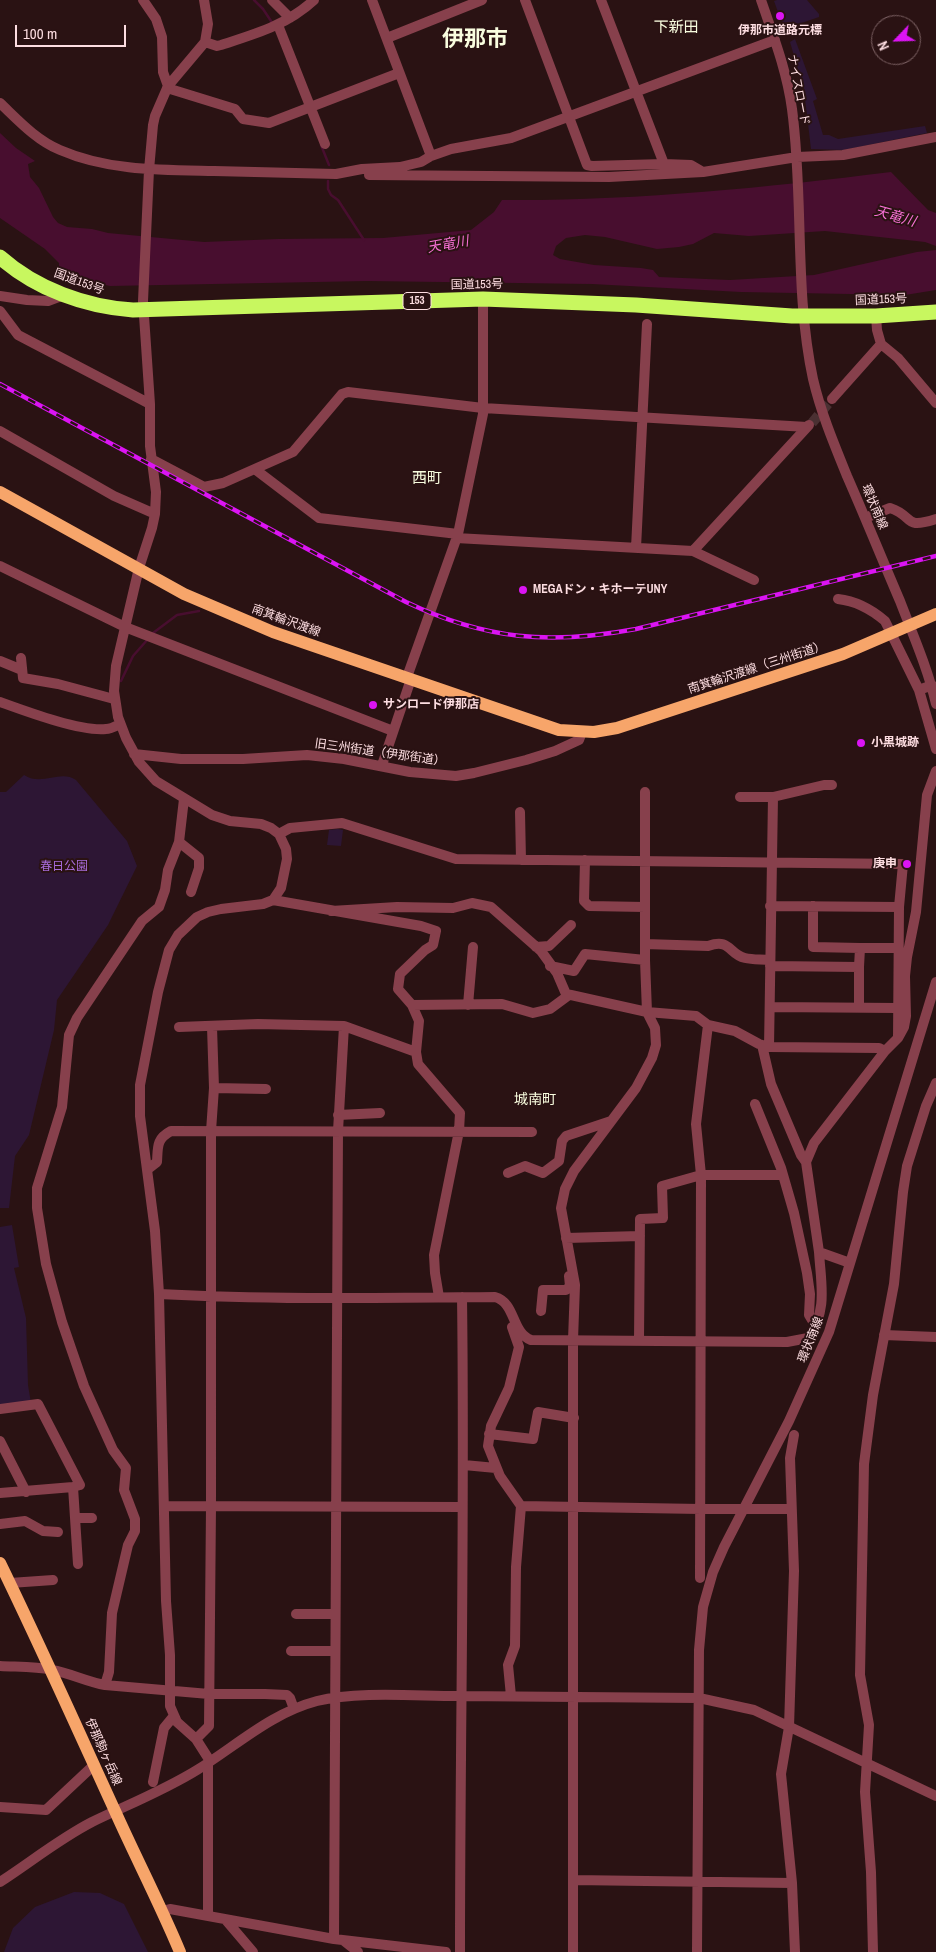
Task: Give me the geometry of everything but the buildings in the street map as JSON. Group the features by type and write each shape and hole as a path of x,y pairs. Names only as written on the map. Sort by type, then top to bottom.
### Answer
{"highway":[{"name":"国道153号","path":"0,257 33,280 64,295 116,309 143,306 484,299 636,305 805,316 876,316 936,312"}],"main road":[{"name":"南箕輪沢渡線","path":"0,492 184,594 228,614 298,641 559,730 582,732"},
{"name":"南箕輪沢渡線（三州街道）","path":"582,732 617,728 843,654 936,614"},
{"name":"伊那駒ヶ岳線","path":"0,1563 51,1669 115,1813 163,1911 180,1952"}],"street":[{"path":"143,0 156,19 162,37 163,72 167,87"},
{"path":"204,0 208,24 205,42 167,87 155,116 149,173 143,306 150,404 151,458 156,492 155,514 138,568 114,679 114,699 120,724 134,754 145,770 156,781 212,815 230,820 261,824 271,828 278,834 286,849 287,859 281,888 273,900"},
{"path":"272,0 290,18"},
{"path":"205,42 222,46 276,26 314,0"},
{"path":"372,0 431,156"},
{"path":"387,38 482,0"},
{"path":"525,0 587,165 690,165 703,172"},
{"path":"601,0 664,164"},
{"name":"ナイスロード","path":"761,0 786,77 792,108 797,160 805,316"},
{"path":"276,26 307,108 325,144"},
{"path":"0,103 35,135 58,149 84,159 115,166 149,173 336,174 352,170 400,167 421,162 431,156 451,149 511,138 775,40"},
{"path":"167,87 235,109 243,119 269,123 399,73"},
{"path":"352,170 362,175 416,176 609,176 703,172 842,155 936,137"},
{"path":"0,296 48,301 64,295"},
{"path":"382,765 457,536 483,408 484,299"},
{"path":"0,312 18,335 150,404"},
{"name":"環状南線","path":"805,316 810,359 820,402 910,626 932,686 936,704"},
{"path":"876,316 881,344 898,358 936,404"},
{"path":"636,548 647,324"},
{"path":"832,400 881,344"},
{"path":"151,458 204,487 223,483 293,452 342,394 348,392 483,408 642,418 809,425 693,551"},
{"path":"0,431 114,496 155,514"},
{"path":"256,470 320,518 457,536 693,551 754,580"},
{"path":"865,518 890,508 899,511 910,522 919,525 936,519"},
{"path":"0,566 126,627 393,731"},
{"path":"838,599 850,600 876,613 885,620 919,690 936,749"},
{"path":"21,658 23,678 58,684 114,699"},
{"path":"0,661 22,670"},
{"path":"919,690 932,686"},
{"path":"0,702 54,720 94,729 106,729 120,724"},
{"name":"旧三州街道（伊那街道）","path":"134,754 181,759 243,759 306,755 344,758 438,776 456,776 474,774 555,751 579,740 582,732"},
{"path":"806,1162 814,1143 885,1051 898,1038 904,1027 906,1016 905,976 907,957 916,912 928,796 936,771"},
{"path":"740,796 773,797 824,785 832,785"},
{"path":"574,1952 573,1340 575,1285 561,1208 565,1189 574,1171 636,1088 652,1058 656,1045 655,1028 647,1012 645,960 645,792"},
{"path":"159,1294 211,1297 495,1297 506,1302 520,1334 531,1340 798,1341 808,1338 818,1323 822,1311 819,1252 806,1162 801,1155 772,1084 766,1046 770,1006 773,797"},
{"path":"105,1684 109,1672 112,1613 128,1545 135,1531 135,1519 124,1490 126,1468 113,1450 84,1386 60,1314 46,1264 37,1208 37,1188 62,1106 64,1071 72,1026 142,921 158,908 165,890 168,870 179,842 184,799"},
{"path":"520,812 521,860"},
{"path":"278,834 290,828 308,828 342,823 456,859 903,864 899,907 898,1038"},
{"path":"179,842 199,858 199,868 191,892"},
{"path":"584,860 584,901 589,906 645,907"},
{"path":"208,1916 209,1762 196,1739 173,1717 170,1706 159,1294 155,1231 140,1116 140,1086 158,992 169,950 184,928 197,917 221,909 263,904 273,900 421,926 436,931 433,945 425,950 400,974 398,989 412,1005 419,1021 416,1052 418,1064 460,1113 459,1131 434,1255 439,1297"},
{"path":"331,911 397,907 452,908 472,903 491,907 541,951 550,966 557,973 566,994 647,1012 696,1016 708,1025 735,1031 766,1046 879,1048 885,1051"},
{"path":"770,906 899,907"},
{"path":"813,906 813,966"},
{"path":"536,947 549,946 571,924"},
{"path":"645,944 708,946 718,943 725,944 738,955 745,958 770,963 859,967"},
{"path":"468,1005 473,947"},
{"path":"813,947 898,948"},
{"path":"859,1008 860,948"},
{"path":"550,966 574,971 586,954 645,960"},
{"name":"環状南線","path":"697,1952 699,1650 703,1607 713,1572 743,1509 789,1421 829,1332 936,982"},
{"path":"412,1005 502,1004 533,1013 550,1009 569,995"},
{"path":"770,1006 897,1008"},
{"path":"179,1027 258,1024 344,1026 416,1052"},
{"path":"700,1578 701,1174 696,1124 708,1025"},
{"path":"339,1940 334,1614 337,1507 338,1115 344,1026"},
{"path":"196,1739 208,1726 209,1694 211,1131 214,1088 212,1027"},
{"path":"873,1952 871,1872 865,1792 869,1724 860,1675 864,1464 873,1395 894,1284 907,1166 926,1106 936,1083"},
{"path":"214,1088 266,1089"},
{"path":"755,1104 783,1175 794,1213 808,1273 810,1294 809,1316 818,1323"},
{"path":"338,1115 380,1113"},
{"path":"508,1173 525,1166 543,1173 559,1162 562,1141 566,1136 611,1122"},
{"path":"148,1169 157,1162 159,1141 170,1131 532,1132"},
{"path":"639,1341 640,1219 662,1218 662,1186 701,1174 783,1175"},
{"path":"566,1238 640,1236"},
{"path":"541,1311 543,1290 566,1290 570,1286 565,1252 568,1250"},
{"path":"819,1252 850,1263"},
{"path":"460,1952 460,1696 464,1465 462,1297"},
{"path":"511,1696 508,1664 515,1646 516,1567 521,1506 496,1468 488,1446 491,1426 509,1388 519,1347 510,1321 512,1314"},
{"path":"884,1335 936,1337"},
{"path":"0,1409 38,1404 80,1485 26,1492 0,1493"},
{"path":"489,1434 533,1439 538,1412 574,1418"},
{"path":"794,1435 790,1458 794,1571 789,1727 781,1774 792,1883 796,1952"},
{"path":"0,1441 26,1492"},
{"path":"464,1465 496,1468"},
{"path":"73,1487 78,1564"},
{"path":"164,1506 462,1507"},
{"path":"521,1506 791,1509"},
{"path":"75,1518 92,1518"},
{"path":"0,1524 25,1521 42,1532 58,1532"},
{"path":"10,1583 53,1580"},
{"path":"296,1614 334,1614"},
{"path":"292,1651 335,1651"},
{"path":"0,1666 51,1669 71,1674 90,1682 171,1691 287,1696 290,1698 294,1709"},
{"path":"0,1882 59,1841 93,1822 156,1793 209,1762 273,1719 318,1701 336,1698 511,1696 699,1698 754,1710 936,1796"},
{"path":"153,1782 164,1728 173,1717"},
{"path":"0,1807 46,1810 94,1765"},
{"path":"573,1880 792,1883"},
{"path":"163,1911 170,1909 339,1940 446,1952"},
{"path":"225,1919 253,1952"},
{"path":"339,1940 358,1952"}],"green space":[{"path":"807,0 819,14 819,17 784,29 774,1"},
{"path":"795,39 817,99 813,101 823,135 829,135 838,139 925,126 927,133 844,150 811,149 804,90 790,42"},
{"name":"春日公園","path":"24,775 37,779 64,776 76,780 127,841 137,866 108,925 57,1000 54,1030 29,1135 15,1156 9,1208 0,1208 0,792 6,792"},
{"path":"329,830 343,830 341,846 327,845"},
{"path":"12,1225 19,1267 14,1268 26,1318 28,1385 31,1403 0,1407 0,1227"},
{"path":"74,1892 100,1893 124,1904 148,1952 4,1952 13,1928 35,1907"}],"water":[{"name":"天竜川","path":"0,133 16,148 35,161 28,164 30,177 39,188 53,217 58,223 67,227 92,229 108,233 204,242 383,238 471,230 494,212 502,200 649,196 891,172 928,210 936,213 936,246 925,242 825,231 749,236 714,233 693,244 657,249 605,237 585,235 566,238 556,246 553,255 560,259 594,265 653,270 659,277 730,280 814,275 917,252 936,250 936,290 905,295 741,292 592,284 367,281 110,286 83,280 59,270 59,263 45,249 0,218"}],"waterway":[{"path":"254,0 273,24"},
{"path":"321,145 329,165"},
{"path":"328,181 328,189 331,195 338,200 364,240"},
{"path":"153,633 177,615 199,611"},
{"path":"121,681 133,656 148,639"}],"tunnel":[{"path":"812,423 832,399"}],"railway":[{"path":"0,384 406,602 435,615 491,631 547,638 605,634 636,629 936,556"}],"place":[{"name":"伊那市道路元標","path":"780,16"},
{"name":"MEGAドン・キホーテUNY","path":"523,590"},
{"name":"サンロード伊那店","path":"373,705"},
{"name":"小黒城跡","path":"861,743"},
{"name":"庚申","path":"907,864"}],"district":[{"name":"下新田","path":"676,28"},
{"name":"伊那市","path":"475,40"},
{"name":"西町","path":"427,479"},
{"name":"城南町","path":"535,1100"}]}
